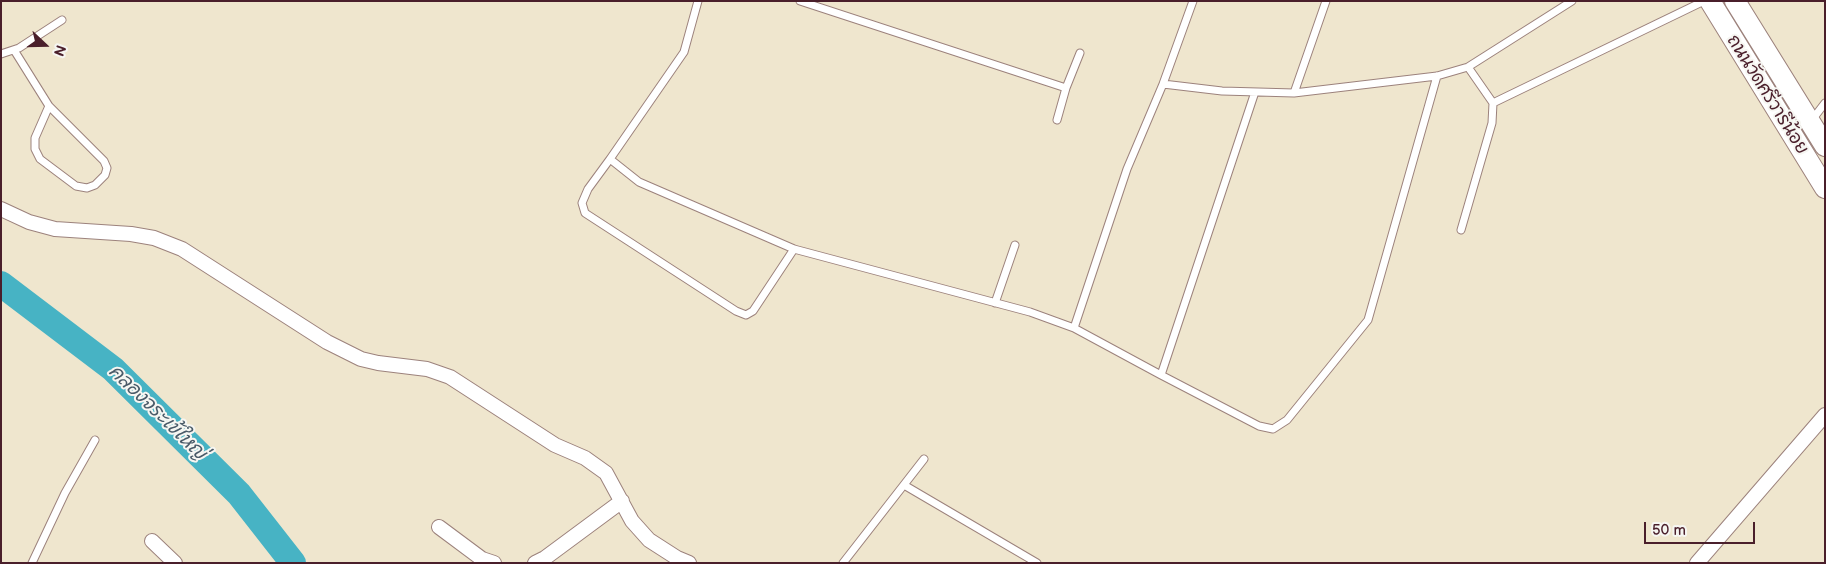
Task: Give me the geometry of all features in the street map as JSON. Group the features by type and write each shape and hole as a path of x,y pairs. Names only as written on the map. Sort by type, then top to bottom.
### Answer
{"main road":[{"name":"ถนนวัดศรีวารีน้อย","path":"1710,1 1825,188"},
{"name":"ถนนวัดศรีวารีน้อย","path":"1735,1 1825,146"}],"street":[{"path":"1,209 29,222 56,229 154,238 182,249 327,342 361,359 427,369 450,376 555,445 584,458 606,473 632,521 649,540 677,558 689,563"},
{"path":"1697,563 1825,415"},
{"path":"535,563 545,558 622,502"},
{"path":"439,527 482,559 494,563"},
{"path":"152,541 175,563"}],"lane":[{"path":"698,1 684,52 584,196 582,203 585,214 736,311 746,315 754,311 794,249"},
{"path":"800,1 1066,88"},
{"path":"1074,328 1127,169 1163,84 1194,1"},
{"path":"1294,92 1326,1"},
{"path":"1163,84 1222,91 1294,92 1437,76 1468,67 1572,1"},
{"path":"1493,103 1704,1"},
{"path":"1,54 14,50 62,20"},
{"path":"14,50 49,106 104,161 107,168 105,175 95,186 87,188 76,186 40,159 35,149 35,138 49,106"},
{"path":"1057,120 1066,88 1080,52"},
{"path":"1461,230 1492,123 1493,103 1468,67"},
{"path":"610,158 639,182 794,249 1030,312 1074,328 1259,426 1273,429 1287,420 1368,320 1437,76"},
{"path":"1161,375 1255,92"},
{"path":"1810,122 1825,103"},
{"path":"996,303 1016,245"},
{"path":"32,563 65,493 95,440"},
{"path":"843,563 924,459"},
{"path":"904,485 1037,563"}],"waterway":[{"name":"คลองจระเข้ใหญ่","path":"1,284 113,369 239,494 293,563"}]}
